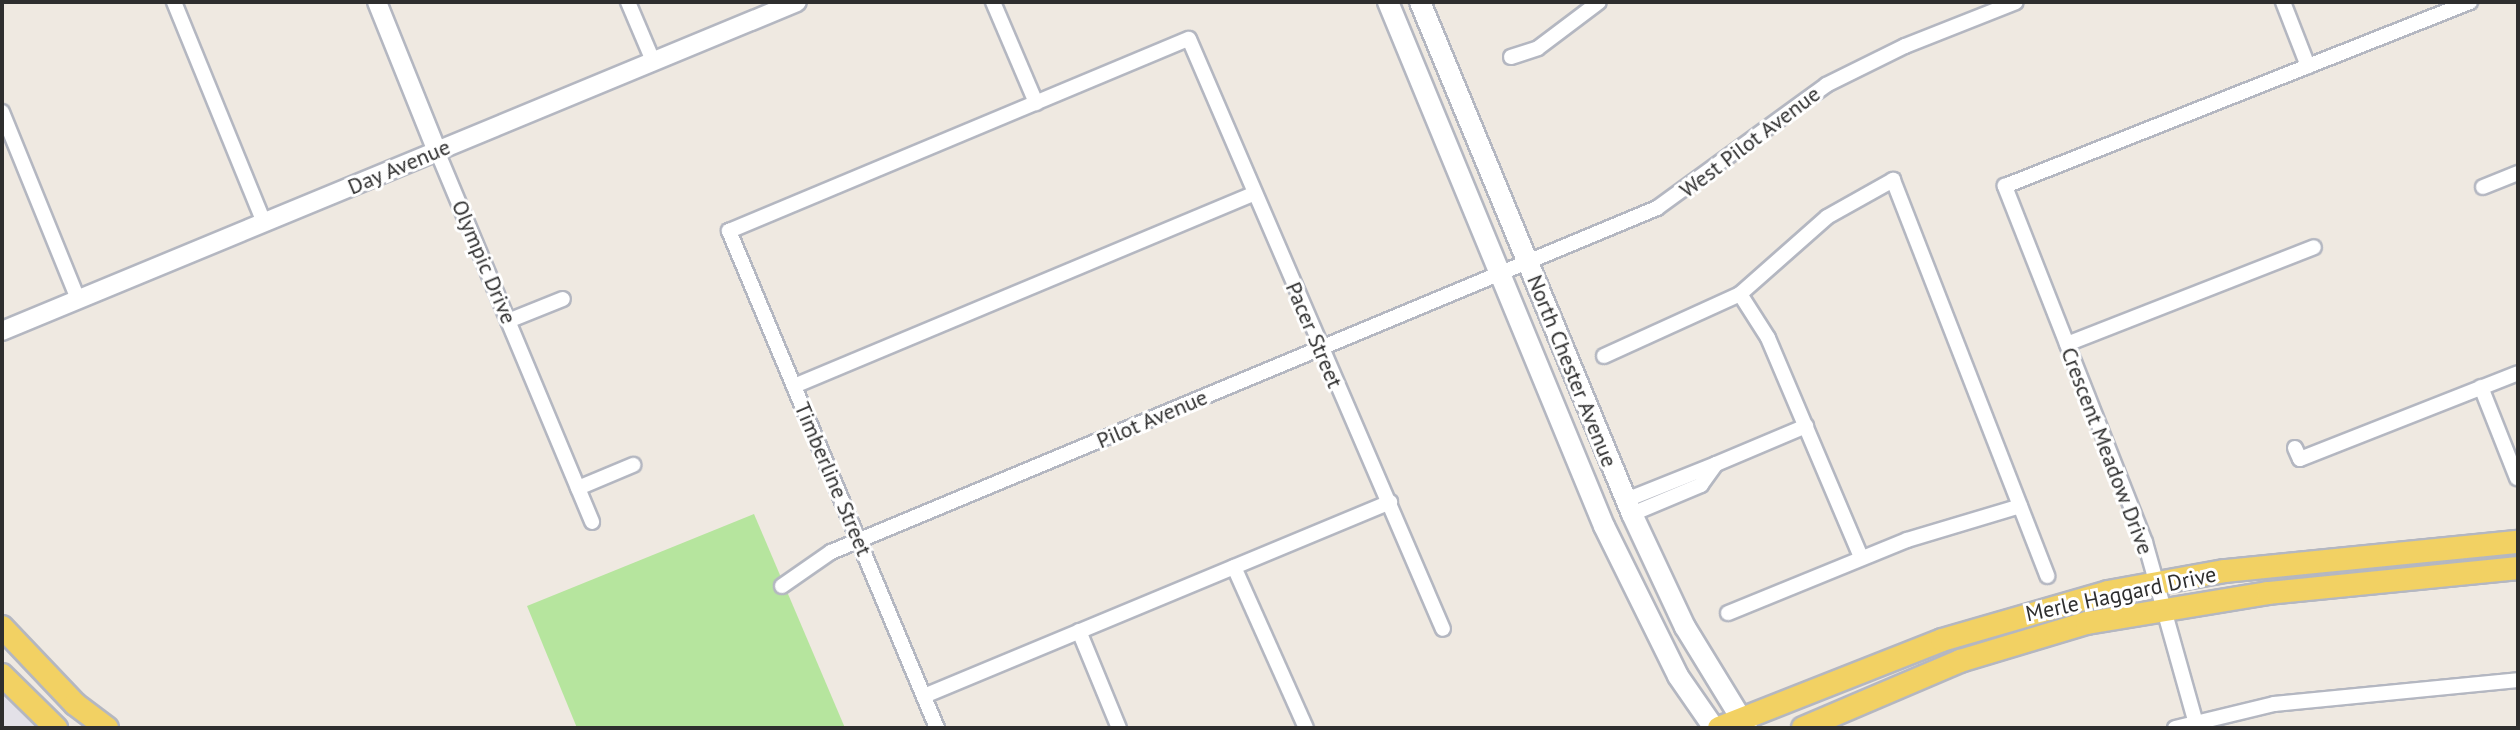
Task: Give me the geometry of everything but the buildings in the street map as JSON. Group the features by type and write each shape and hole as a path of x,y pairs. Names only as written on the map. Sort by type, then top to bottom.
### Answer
{"main road":[{"name":"North Chester Avenue","path":"1388,2 1631,584 1690,697 1716,728"},
{"name":"North Chester Avenue","path":"1420,2 1629,507 1685,627 1744,724"},
{"name":"Merle Haggard Drive","path":"1716,728 1744,724 1942,640 2154,583 2240,569 2518,542"},
{"name":"Merle Haggard Drive","path":"1803,728 1992,650 2160,608 2518,568"},
{"path":"2,627 75,704 107,728"},
{"path":"2,675 56,728"}],"street":[{"path":"174,2 264,223"},
{"name":"Olympic Drive","path":"377,2 592,522"},
{"path":"628,2 653,61"},
{"name":"Day Avenue","path":"2,331 797,2"},
{"path":"993,2 1036,103"},
{"path":"1511,57 1538,48 1599,2"},
{"name":"West Pilot Avenue","path":"1528,265 1670,201 1788,109 1865,64 2016,2"},
{"path":"2283,2 2308,66 2470,2"},
{"name":"Pacer Street","path":"1036,103 1189,39 1319,349 1390,502 1443,629"},
{"name":"Crescent Meadow Drive","path":"2195,720 2160,608 2145,542 2005,186 2308,66"},
{"name":"Timberline Street","path":"937,728 729,231 1036,103"},
{"path":"2,112 78,299"},
{"path":"2483,187 2518,173"},
{"path":"1604,356 1740,294 1827,217 1893,180 2047,576"},
{"path":"794,386 1254,194"},
{"path":"2067,344 2314,247"},
{"name":"Pilot Avenue","path":"782,586 859,541 1528,265"},
{"path":"1740,294 1768,338 1861,557"},
{"path":"508,321 563,299"},
{"path":"2295,448 2300,459 2518,373"},
{"path":"2481,387 2517,478"},
{"path":"1629,507 1701,485 1716,464 1806,426"},
{"path":"578,488 633,465"},
{"path":"924,696 1390,502"},
{"path":"1728,613 1861,557 2020,506"},
{"path":"1234,567 1306,728"},
{"path":"1079,631 1119,728"},
{"path":"2175,728 2195,720 2274,704 2518,680"}],"shaded area":[{"path":"2,692 44,728 2,728"}],"green space":[{"path":"754,514 845,728 577,728 527,606"}]}
